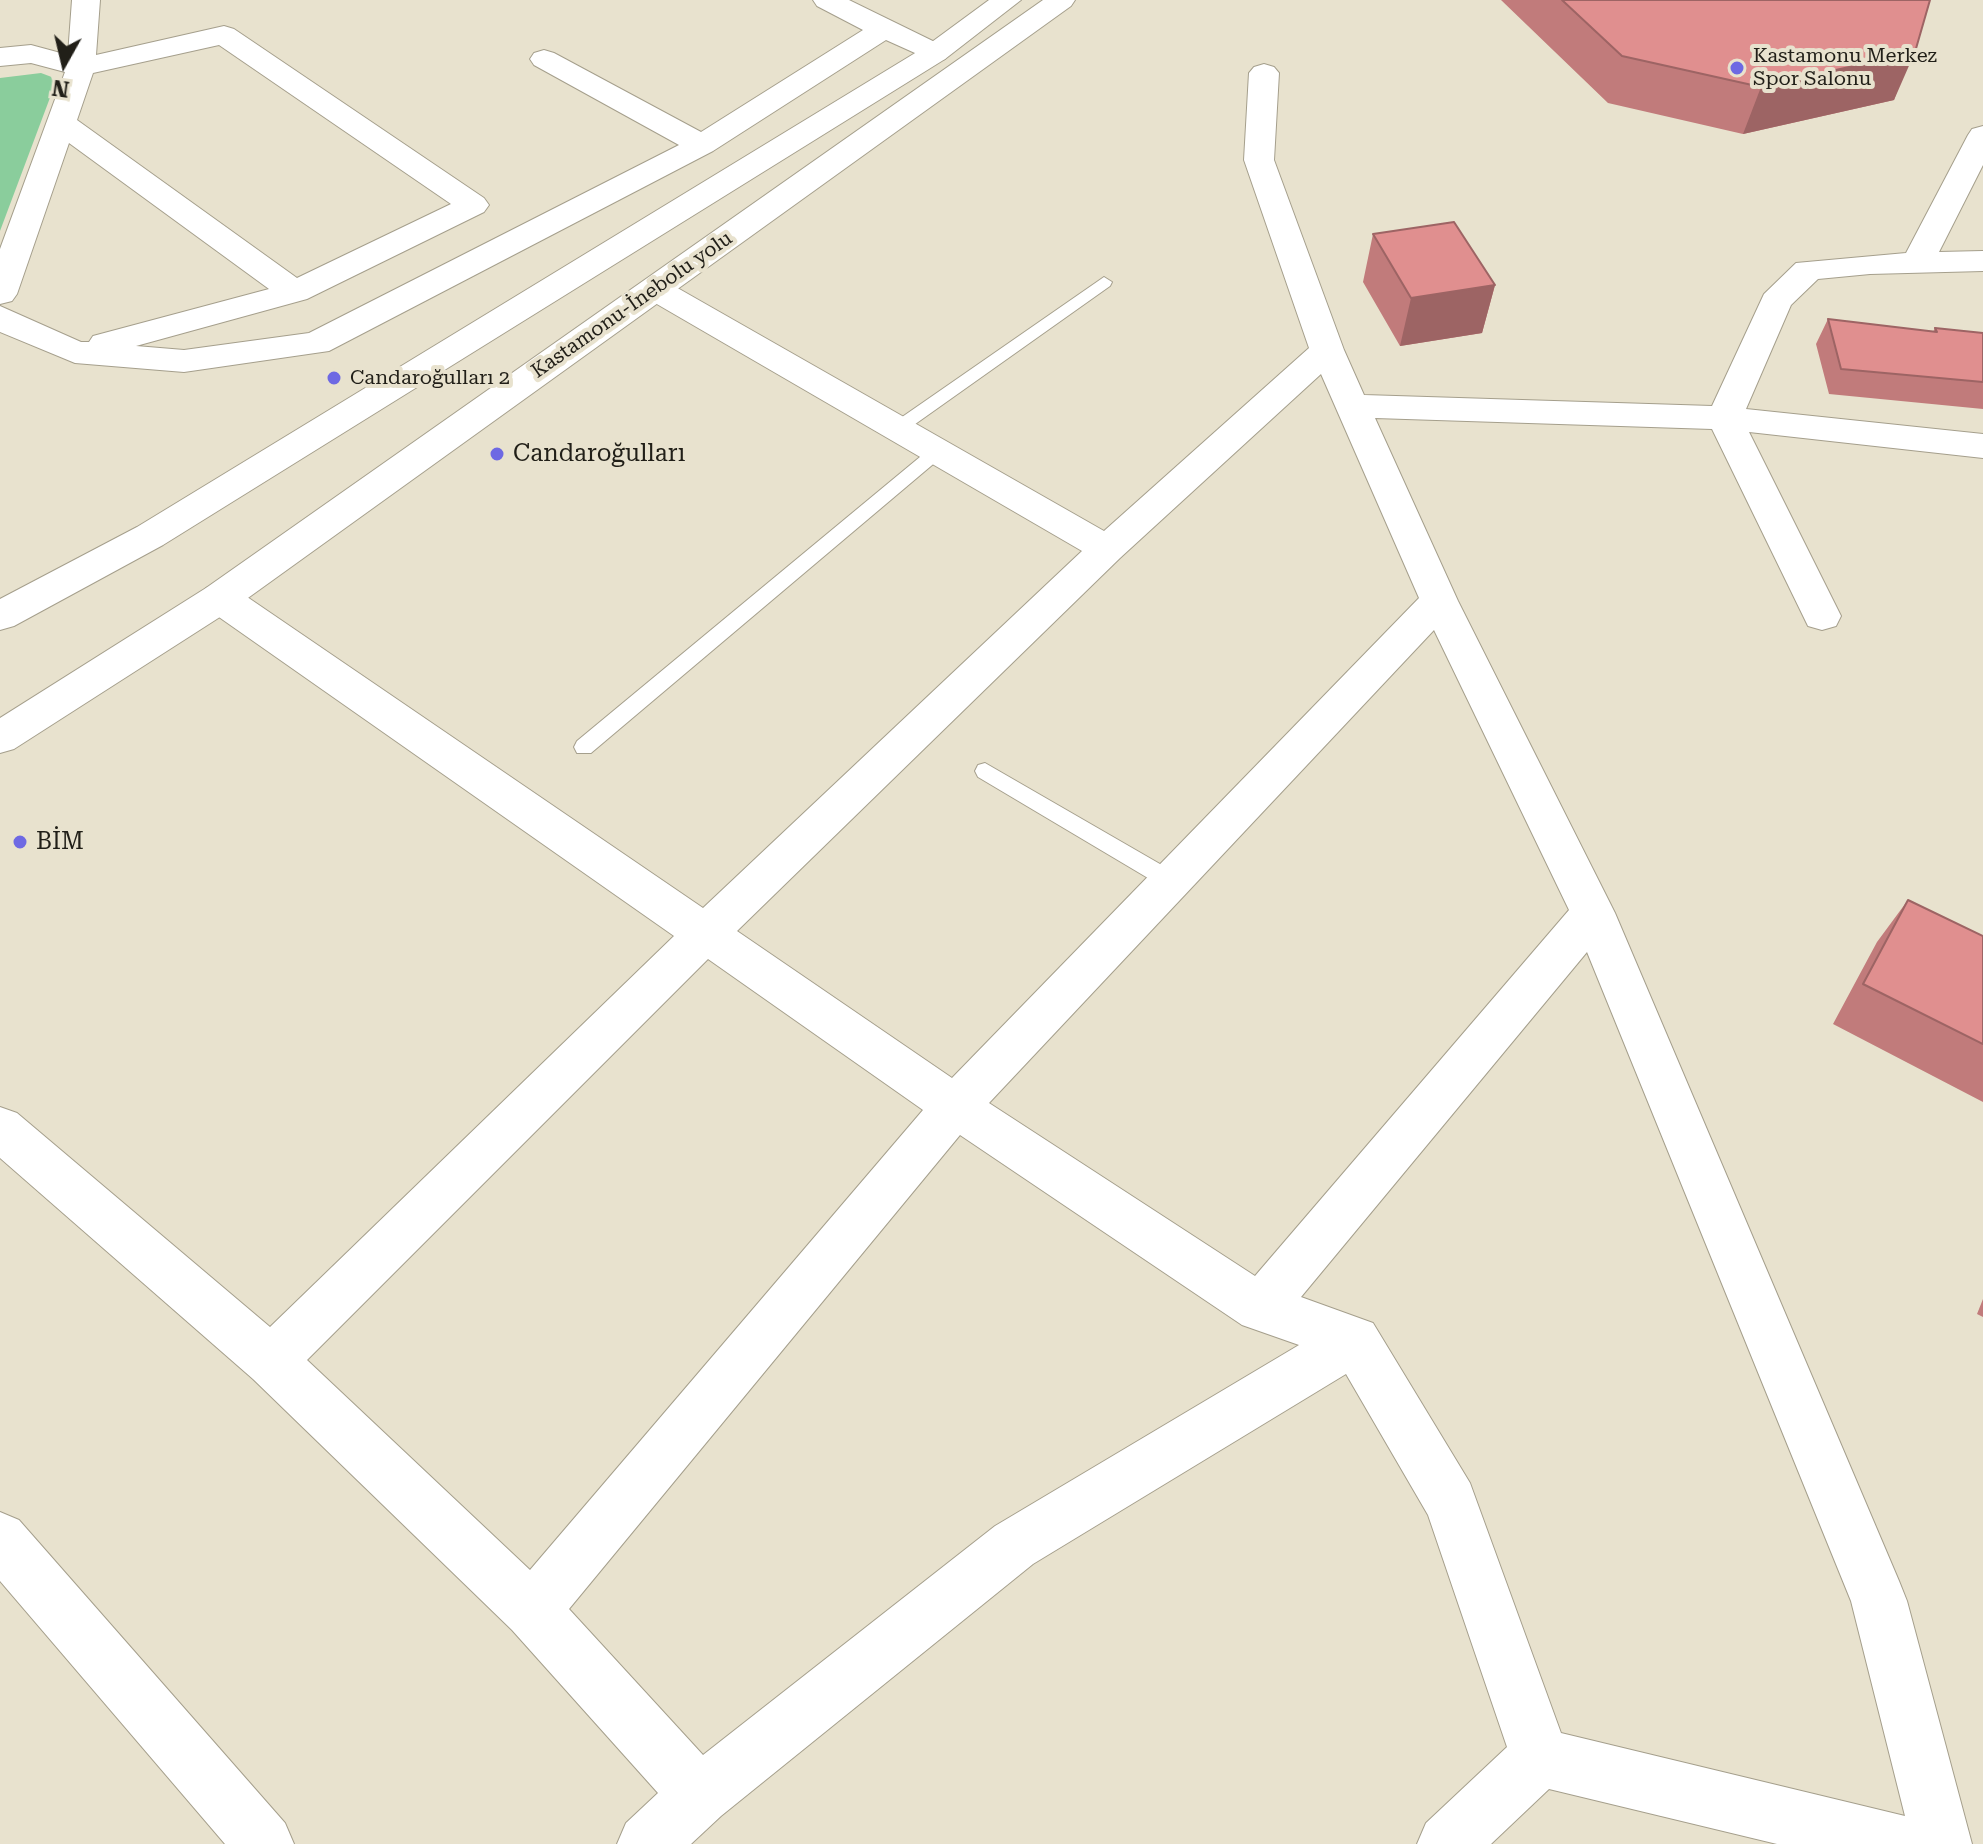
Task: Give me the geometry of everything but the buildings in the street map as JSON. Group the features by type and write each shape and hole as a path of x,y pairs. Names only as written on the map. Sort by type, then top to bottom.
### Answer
{"street":[{"path":"827,0 935,53"},
{"path":"0,616 150,536 935,53 1007,0"},
{"name":"Kastamonu-İnebolu yolu","path":"0,738 220,598 1061,0"},
{"path":"0,294 81,67 85,5"},
{"path":"0,316 1,320 75,352 184,361 317,343 702,145 884,29"},
{"path":"0,57 31,54 81,67 224,35 473,205 295,292 75,352"},
{"path":"544,59 702,145"},
{"path":"1264,73 1259,160 1327,350 1439,601 1593,913 1879,1601 1942,1844"},
{"path":"61,123 295,292"},
{"path":"1917,263 1983,135"},
{"path":"1724,418 1776,301 1808,270 1983,261"},
{"path":"655,289 1107,549"},
{"path":"271,1361 706,933 1107,549 1327,350"},
{"path":"1352,406 1724,418 1983,446"},
{"path":"1724,418 1822,616"},
{"path":"220,598 955,1106 1260,1308 1355,1340 1451,1502 1540,1757"},
{"path":"532,1610 955,1106 1439,601"},
{"path":"1260,1308 1593,913"},
{"path":"0,1128 271,1361 532,1610 700,1795"},
{"path":"647,1844 700,1795 1014,1545 1355,1340"},
{"path":"0,1539 264,1844"},
{"path":"1447,1844 1540,1757"},
{"path":"1540,1757 1900,1844"}],"lane":[{"path":"898,428 1104,282"},
{"path":"584,747 938,451"},
{"path":"985,771 1171,881"}],"green space":[{"path":"41,73 57,79 0,231 0,78"}],"place":[{"name":"Kastamonu Merkez Spor Salonu","path":"1737,68"},
{"name":"Candaroğulları 2","path":"334,378"},
{"name":"Candaroğulları","path":"497,454"},
{"name":"BİM","path":"20,842"}]}
